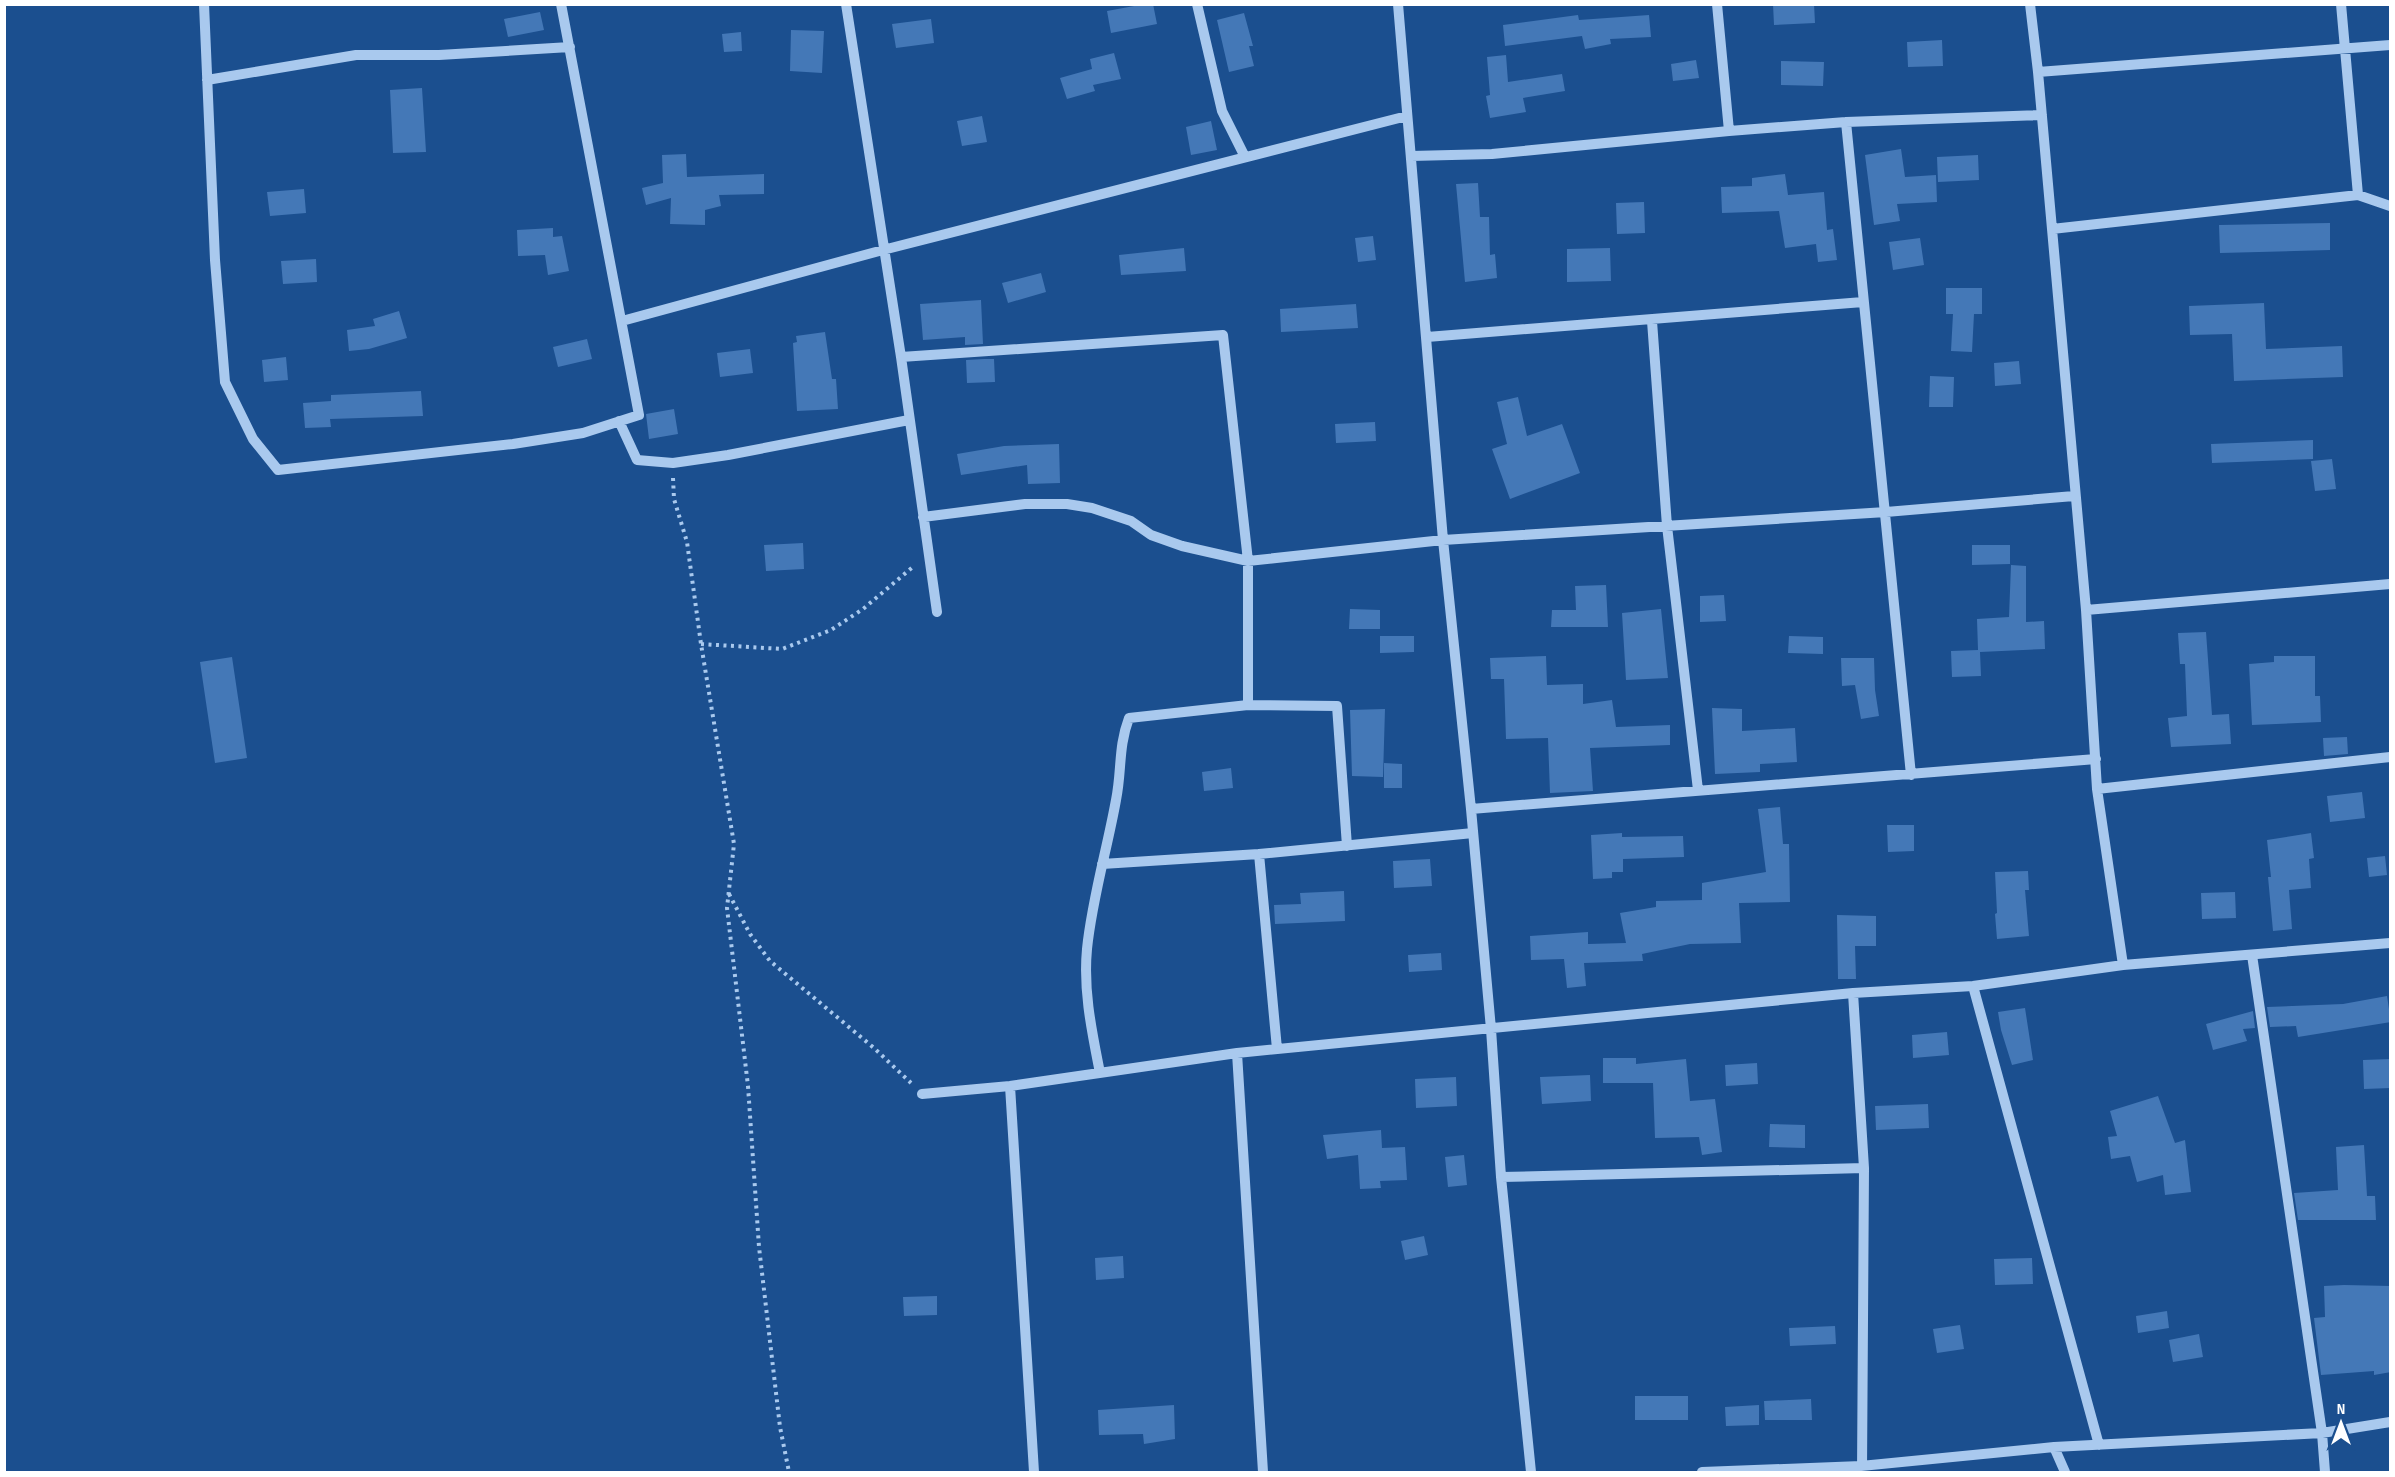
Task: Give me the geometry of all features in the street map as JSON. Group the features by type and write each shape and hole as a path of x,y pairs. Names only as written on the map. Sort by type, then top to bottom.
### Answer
{"street":[{"path":"204,4 215,260 225,382 253,439 278,470 513,444 583,433 639,415 561,4"},
{"path":"846,4 901,357 937,612"},
{"path":"1197,4 1222,111 1245,158"},
{"path":"1398,4 1443,540 1471,809 1491,1029 1501,1177 1531,1473"},
{"path":"1717,4 1730,131"},
{"path":"2030,4 2086,610 2097,789 2122,965"},
{"path":"2341,4 2343,48 2358,195"},
{"path":"2038,72 2391,45"},
{"path":"207,80 356,55 439,55 570,47"},
{"path":"1411,156 1492,154 1846,122 2042,115"},
{"path":"622,321 884,250 1407,116"},
{"path":"1846,122 1911,775"},
{"path":"2052,229 2358,195 2391,206"},
{"path":"1427,337 1652,321 1863,302"},
{"path":"1652,321 1667,526 1698,790"},
{"path":"901,357 1223,335 1248,561 1248,705"},
{"path":"620,421 637,460 673,463 728,455 909,420"},
{"path":"923,517 1025,504 1067,504 1092,508 1131,521 1151,535 1182,546 1248,561 1443,540 1886,512 2074,496"},
{"path":"2086,610 2391,584"},
{"path":"1100,1073 1088,1009 1087,950 1102,864 1117,799 1122,738 1129,718 1248,705 1337,706 1347,846"},
{"path":"2097,789 2391,757"},
{"path":"1471,809 2096,759"},
{"path":"1102,864 1259,854 1473,833"},
{"path":"1259,854 1277,1049"},
{"path":"922,1094 1010,1086 1237,1053 1853,993 1973,986 2122,965 2391,943"},
{"path":"2252,956 2322,1433 2325,1473"},
{"path":"1973,986 2099,1445"},
{"path":"1853,993 1864,1167 1861,1469"},
{"path":"1237,1053 1263,1473"},
{"path":"1010,1086 1034,1473"},
{"path":"1501,1177 1864,1167"},
{"path":"1702,1473 1861,1469 2054,1447 2322,1433 2391,1422"},
{"path":"2054,1447 2065,1473"}],"path":[{"path":"673,463 674,499 687,542 701,644 734,844 727,908 748,1086 759,1246 780,1427 789,1473"},
{"path":"701,644 782,649 831,630 863,609 929,554"},
{"path":"729,894 750,934 770,961 874,1048 922,1094"}],"building":[{"path":"1153,4 1157,24 1111,33 1107,11"},
{"path":"1773,4 1814,4 1815,23 1774,25"},
{"path":"540,12 544,30 508,37 504,19"},
{"path":"1244,13 1253,46 1249,46 1254,66 1229,72 1217,20"},
{"path":"1578,15 1579,20 1649,15 1651,37 1610,39 1611,44 1585,49 1582,36 1505,46 1503,25"},
{"path":"931,19 934,43 896,48 892,24"},
{"path":"791,30 824,31 822,73 790,71"},
{"path":"741,32 742,51 724,52 722,34"},
{"path":"1942,40 1943,66 1908,67 1907,42"},
{"path":"1114,53 1121,79 1093,85 1095,91 1067,99 1060,78 1092,69 1090,59"},
{"path":"1506,55 1508,82 1562,74 1565,91 1523,98 1526,112 1490,118 1486,96 1490,95 1487,57"},
{"path":"1696,60 1699,78 1673,81 1671,64"},
{"path":"1781,61 1824,62 1823,86 1781,85"},
{"path":"422,88 426,152 393,153 390,90"},
{"path":"982,116 987,142 962,146 957,121"},
{"path":"1211,121 1217,150 1191,155 1186,127"},
{"path":"1901,149 1905,177 1936,175 1937,202 1897,204 1900,221 1874,225 1865,155"},
{"path":"686,154 687,177 764,174 764,194 719,195 721,206 705,210 705,225 670,224 671,198 646,205 642,188 663,183 662,155"},
{"path":"1978,155 1979,180 1938,182 1937,157"},
{"path":"1785,174 1788,195 1824,192 1827,230 1833,229 1837,260 1818,262 1816,244 1785,248 1779,211 1722,213 1721,187 1752,186 1752,178"},
{"path":"1478,183 1480,217 1489,217 1490,255 1495,254 1497,278 1465,282 1456,184"},
{"path":"304,189 306,213 270,216 267,192"},
{"path":"1644,202 1645,233 1617,234 1616,203"},
{"path":"2330,223 2330,250 2220,253 2219,225"},
{"path":"553,228 553,237 562,236 569,271 548,275 545,255 518,256 517,230"},
{"path":"1373,236 1376,260 1358,262 1355,238"},
{"path":"1920,238 1924,265 1893,270 1889,242"},
{"path":"1184,248 1186,271 1121,275 1119,255"},
{"path":"1610,248 1611,281 1567,282 1567,249"},
{"path":"316,259 317,282 283,284 281,261"},
{"path":"1041,273 1046,292 1008,303 1002,283"},
{"path":"1946,288 1982,288 1982,314 1974,314 1972,352 1951,351 1953,314 1946,314"},
{"path":"981,300 983,344 965,345 965,337 923,340 920,304"},
{"path":"2264,303 2266,349 2342,346 2343,377 2234,381 2232,334 2190,335 2189,306"},
{"path":"1356,304 1358,328 1281,332 1280,309"},
{"path":"399,311 407,338 369,349 349,351 347,330 375,326 373,319"},
{"path":"825,332 832,379 836,379 838,409 797,411 793,343 797,342 796,336"},
{"path":"587,339 592,359 558,367 553,347"},
{"path":"750,349 753,373 720,377 717,353"},
{"path":"286,357 288,380 264,382 262,360"},
{"path":"994,359 995,382 967,383 966,360"},
{"path":"2019,361 2021,384 1995,386 1994,363"},
{"path":"1930,376 1954,377 1953,407 1929,407"},
{"path":"421,391 423,416 330,419 331,427 305,428 303,403 331,401 331,395"},
{"path":"1518,397 1527,436 1562,424 1580,473 1510,499 1492,449 1507,444 1497,402"},
{"path":"674,409 678,434 649,439 646,414"},
{"path":"1375,422 1376,441 1336,443 1335,424"},
{"path":"2313,440 2313,459 2212,463 2211,444"},
{"path":"1059,444 1060,483 1028,484 1027,465 961,475 957,454 1004,446"},
{"path":"2332,459 2336,489 2315,491 2311,461"},
{"path":"803,543 804,569 766,571 764,545"},
{"path":"1972,545 2010,545 2010,564 1972,565"},
{"path":"2011,565 2026,566 2026,622 2044,621 2045,649 1980,652 1981,676 1952,677 1951,651 1978,650 1977,619 2009,617"},
{"path":"1606,585 1608,627 1551,627 1552,610 1576,610 1575,586"},
{"path":"1724,595 1726,621 1700,622 1700,596"},
{"path":"1350,609 1380,610 1380,629 1349,629"},
{"path":"1661,609 1668,678 1626,680 1622,613"},
{"path":"2206,632 2212,715 2229,714 2231,744 2171,747 2168,718 2187,716 2185,664 2180,664 2178,633"},
{"path":"1380,636 1414,636 1414,652 1380,653"},
{"path":"1789,636 1823,637 1823,654 1788,653"},
{"path":"1546,656 1547,685 1583,684 1583,704 1612,700 1616,727 1670,725 1670,745 1590,748 1593,791 1550,793 1548,738 1506,739 1504,679 1491,679 1490,658"},
{"path":"2274,656 2315,656 2315,696 2320,696 2321,722 2252,725 2249,664 2274,662"},
{"path":"232,657 247,758 215,763 200,662"},
{"path":"1841,658 1874,658 1879,716 1861,719 1855,685 1842,686"},
{"path":"1712,708 1742,709 1742,731 1795,728 1797,762 1760,764 1760,772 1715,774"},
{"path":"1385,709 1383,777 1352,776 1350,710"},
{"path":"2347,737 2348,754 2324,756 2323,738"},
{"path":"1384,763 1402,764 1402,788 1384,788"},
{"path":"1231,768 1233,788 1204,791 1202,772"},
{"path":"2362,792 2365,818 2330,822 2327,796"},
{"path":"1780,807 1783,844 1789,844 1790,902 1739,903 1741,943 1690,944 1642,954 1643,961 1584,963 1586,986 1567,988 1564,959 1531,960 1530,936 1588,932 1588,944 1626,943 1620,913 1656,907 1656,901 1702,900 1702,883 1766,872 1758,809"},
{"path":"1887,825 1914,825 1914,851 1888,852"},
{"path":"1622,833 1622,837 1683,836 1684,857 1623,859 1623,872 1612,872 1612,878 1593,879 1591,835"},
{"path":"2311,833 2314,858 2309,859 2311,888 2289,890 2292,929 2273,931 2267,840"},
{"path":"2385,856 2387,875 2369,877 2367,858"},
{"path":"1430,859 1432,886 1394,888 1393,861"},
{"path":"2028,871 2029,890 2025,890 2029,936 1997,939 1995,872"},
{"path":"1344,891 1345,921 1275,924 1274,905 1301,904 1300,893"},
{"path":"2235,892 2236,918 2202,919 2201,893"},
{"path":"1837,915 1876,916 1876,946 1855,946 1856,979 1838,979"},
{"path":"1441,953 1442,970 1409,972 1408,955"},
{"path":"2387,996 2391,1022 2298,1037 2296,1026 2270,1027 2267,1007 2343,1004"},
{"path":"2025,1008 2033,1060 2012,1065 1998,1012"},
{"path":"2253,1011 2255,1028 2243,1029 2247,1041 2213,1050 2206,1024"},
{"path":"1947,1032 1949,1055 1913,1058 1912,1035"},
{"path":"1603,1058 1636,1058 1636,1064 1686,1059 1690,1101 1715,1099 1722,1152 1702,1155 1699,1137 1655,1138 1653,1083 1603,1083"},
{"path":"2391,1059 2391,1088 2364,1089 2363,1060"},
{"path":"1757,1063 1758,1084 1726,1086 1725,1065"},
{"path":"1590,1075 1591,1101 1542,1104 1540,1077"},
{"path":"1456,1077 1457,1106 1416,1108 1415,1079"},
{"path":"2158,1096 2175,1143 2185,1140 2191,1192 2165,1195 2163,1175 2137,1182 2130,1156 2111,1159 2108,1137 2117,1136 2110,1111"},
{"path":"1928,1104 1929,1128 1876,1130 1875,1106"},
{"path":"1770,1124 1805,1125 1805,1148 1769,1147"},
{"path":"1381,1130 1382,1148 1405,1147 1407,1180 1380,1181 1381,1188 1360,1189 1358,1155 1327,1159 1323,1135"},
{"path":"2364,1145 2367,1196 2375,1196 2376,1220 2298,1220 2294,1193 2338,1190 2336,1147"},
{"path":"1464,1155 1467,1185 1448,1187 1445,1157"},
{"path":"1424,1236 1428,1255 1405,1260 1401,1241"},
{"path":"1123,1256 1124,1278 1096,1280 1095,1258"},
{"path":"2032,1258 2033,1284 1995,1285 1994,1259"},
{"path":"2324,1286 2391,1286 2391,1372 2374,1375 2374,1371 2321,1375 2314,1318 2325,1317"},
{"path":"937,1296 937,1315 904,1316 903,1297"},
{"path":"2167,1311 2169,1328 2138,1333 2136,1316"},
{"path":"1960,1325 1964,1349 1937,1353 1933,1329"},
{"path":"1835,1326 1836,1344 1790,1346 1789,1328"},
{"path":"2199,1334 2203,1357 2173,1362 2169,1340"},
{"path":"1635,1396 1688,1396 1688,1420 1635,1420"},
{"path":"1811,1399 1812,1420 1765,1420 1764,1401"},
{"path":"1174,1405 1175,1439 1144,1444 1143,1434 1099,1435 1098,1410"},
{"path":"1759,1405 1759,1425 1726,1426 1725,1407"}]}
